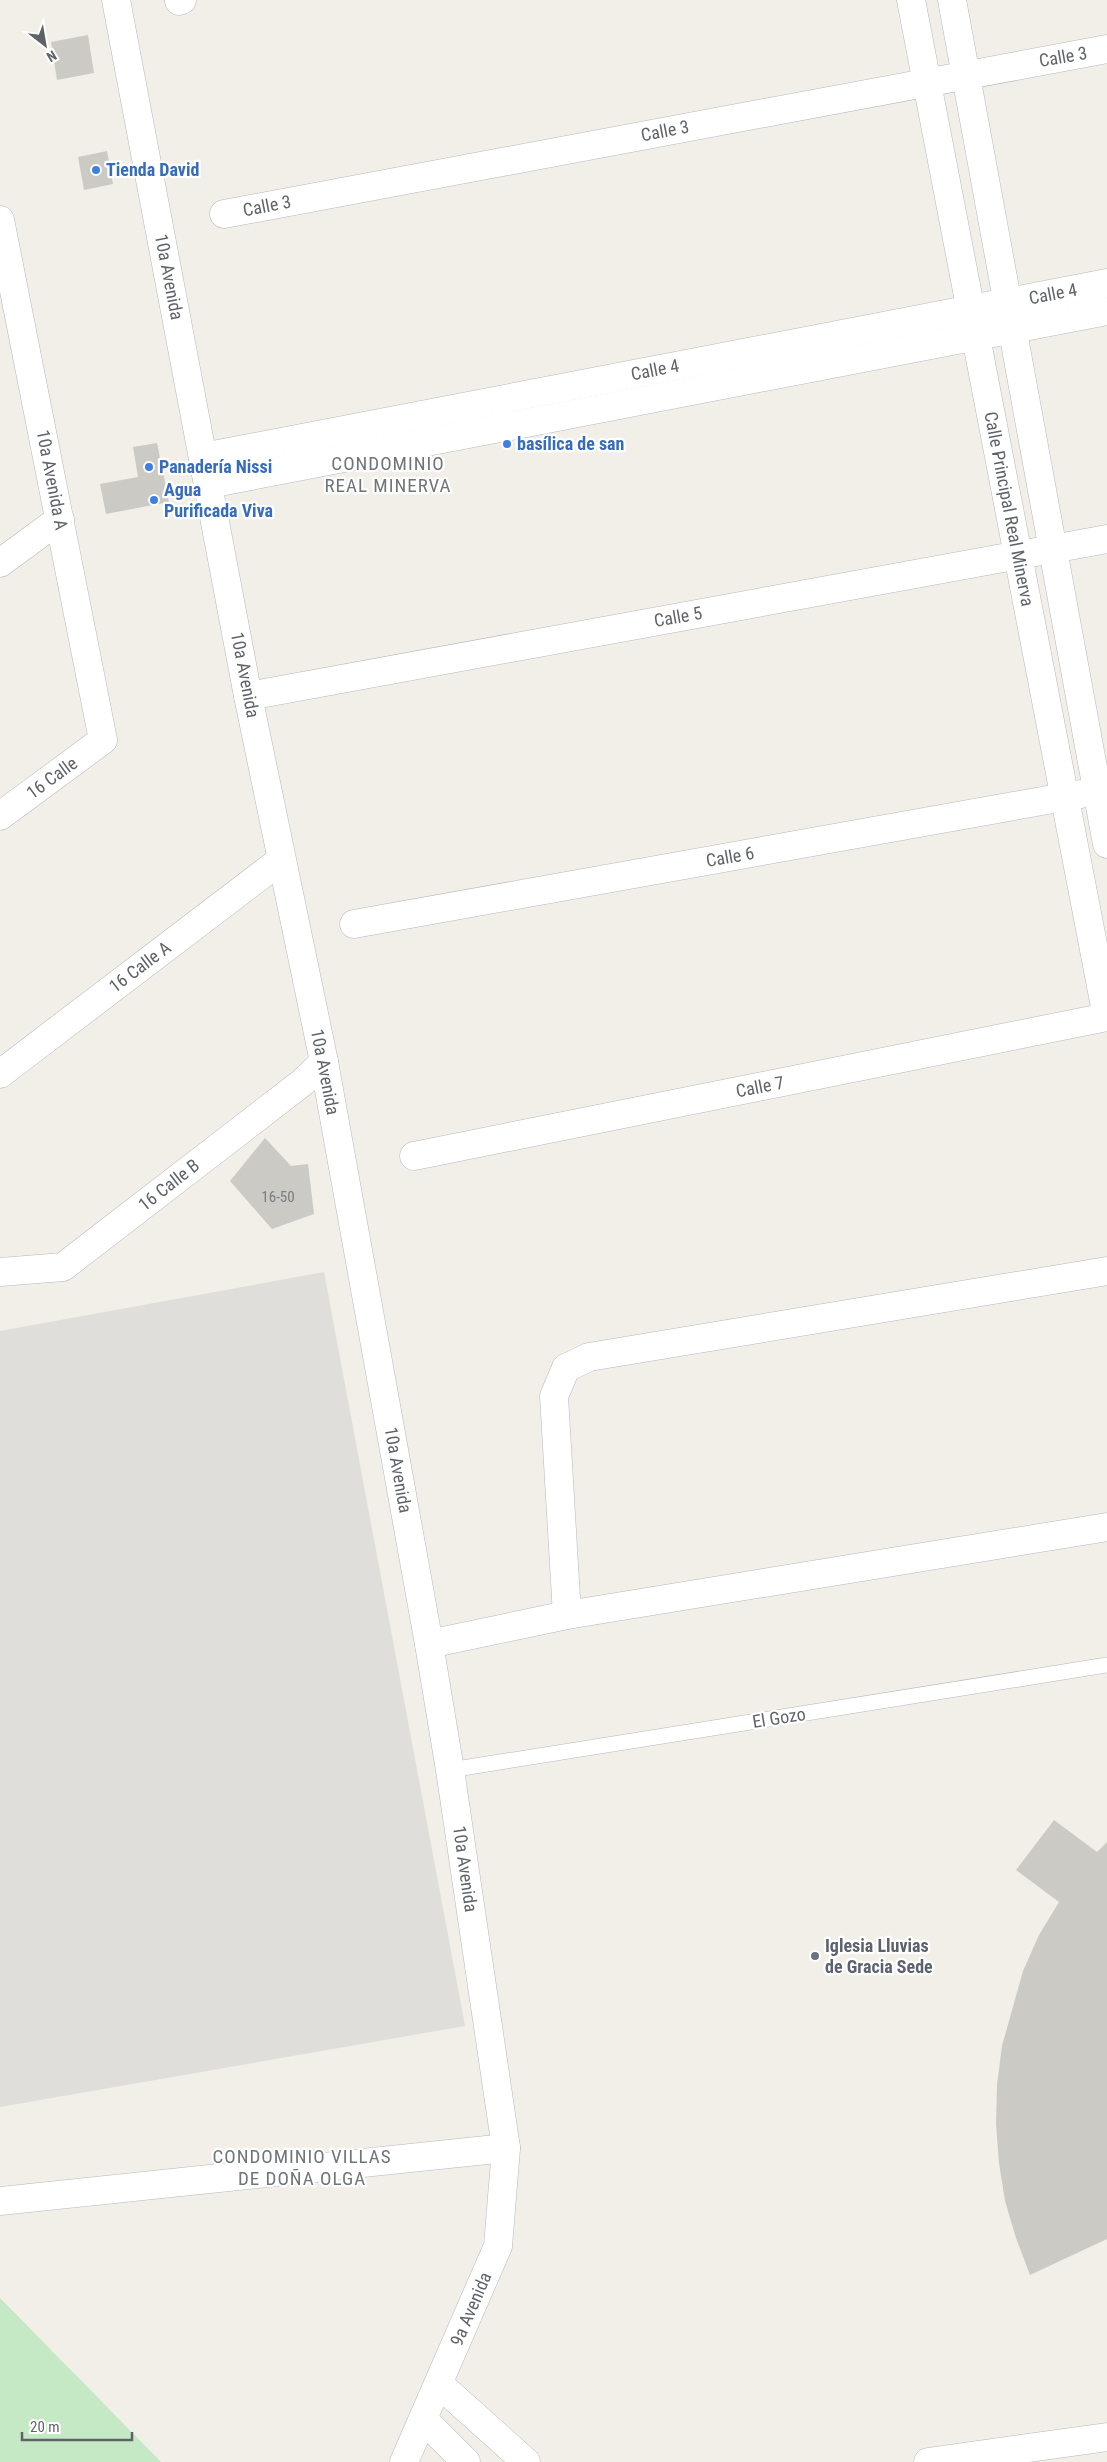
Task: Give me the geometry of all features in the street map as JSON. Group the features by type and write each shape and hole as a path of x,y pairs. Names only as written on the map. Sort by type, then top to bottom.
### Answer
{"street":[{"name":"10a Avenida","path":"116,0 248,696 324,1062 429,1644 450,1770 506,2148"},
{"name":"Calle Principal Real Minerva","path":"911,0 1107,1017"},
{"name":"Calle Principal Real Minerva","path":"952,0 1053,549 1102,790 1107,844"},
{"name":"Calle 3","path":"224,214 965,74 1107,49"},
{"name":"10a Avenida A","path":"0,220 4,258 60,519 104,740"},
{"name":"Calle 4","path":"203,457 1107,283"},
{"name":"Calle 4","path":"209,484 1107,311"},
{"path":"0,563 60,519"},
{"name":"Calle 5","path":"248,696 1107,539"},
{"name":"16 Calle","path":"0,816 104,740"},
{"name":"Calle 6","path":"354,924 1102,790"},
{"name":"16 Calle A","path":"0,1074 281,860"},
{"name":"Calle 7","path":"414,1156 1107,1017"},
{"name":"16 Calle B","path":"0,1272 63,1268 303,1082 324,1062"},
{"path":"567,1615 554,1396 566,1368 589,1357 1107,1271"},
{"path":"429,1644 567,1615 1107,1527"},
{"path":"0,2202 506,2148"},
{"name":"9a Avenida","path":"404,2462 498,2246 506,2148"},
{"path":"438,2384 526,2462"},
{"path":"423,2419 466,2462"},
{"path":"928,2462 1107,2437"}],"lane":[{"name":"El Gozo","path":"450,1770 1107,1666"}],"shaded area":[{"path":"324,1272 465,2026 0,2107 0,1331"}],"green space":[{"path":"0,2298 161,2462 0,2462"}],"building":[{"path":"88,35 94,73 57,80 51,42"},
{"name":"Tienda David","path":"107,151 113,184 84,190 78,157"},
{"path":"157,443 169,502 106,514 100,484 138,477 133,447"},
{"path":"265,1138 291,1166 308,1164 314,1214 272,1229 230,1181"},
{"path":"1054,1820 1097,1852 1107,1842 1107,2239 1030,2275 1005,2201 999,2163 996,2124 997,2085 1002,2046 1023,1971 1039,1935 1059,1902 1016,1870"}],"place":[{"name":"Tienda David","path":"96,170"},
{"name":"basílica de san","path":"507,444"},
{"name":"Panadería Nissi","path":"149,467"},
{"name":"Agua Purificada Viva","path":"154,500"},
{"name":"Iglesia Lluvias de Gracia Sede","path":"815,1956"}],"district":[{"name":"CONDOMINIO REAL MINERVA","path":"388,474"},
{"name":"CONDOMINIO VILLAS DE DOÑA OLGA","path":"302,2167"}]}
